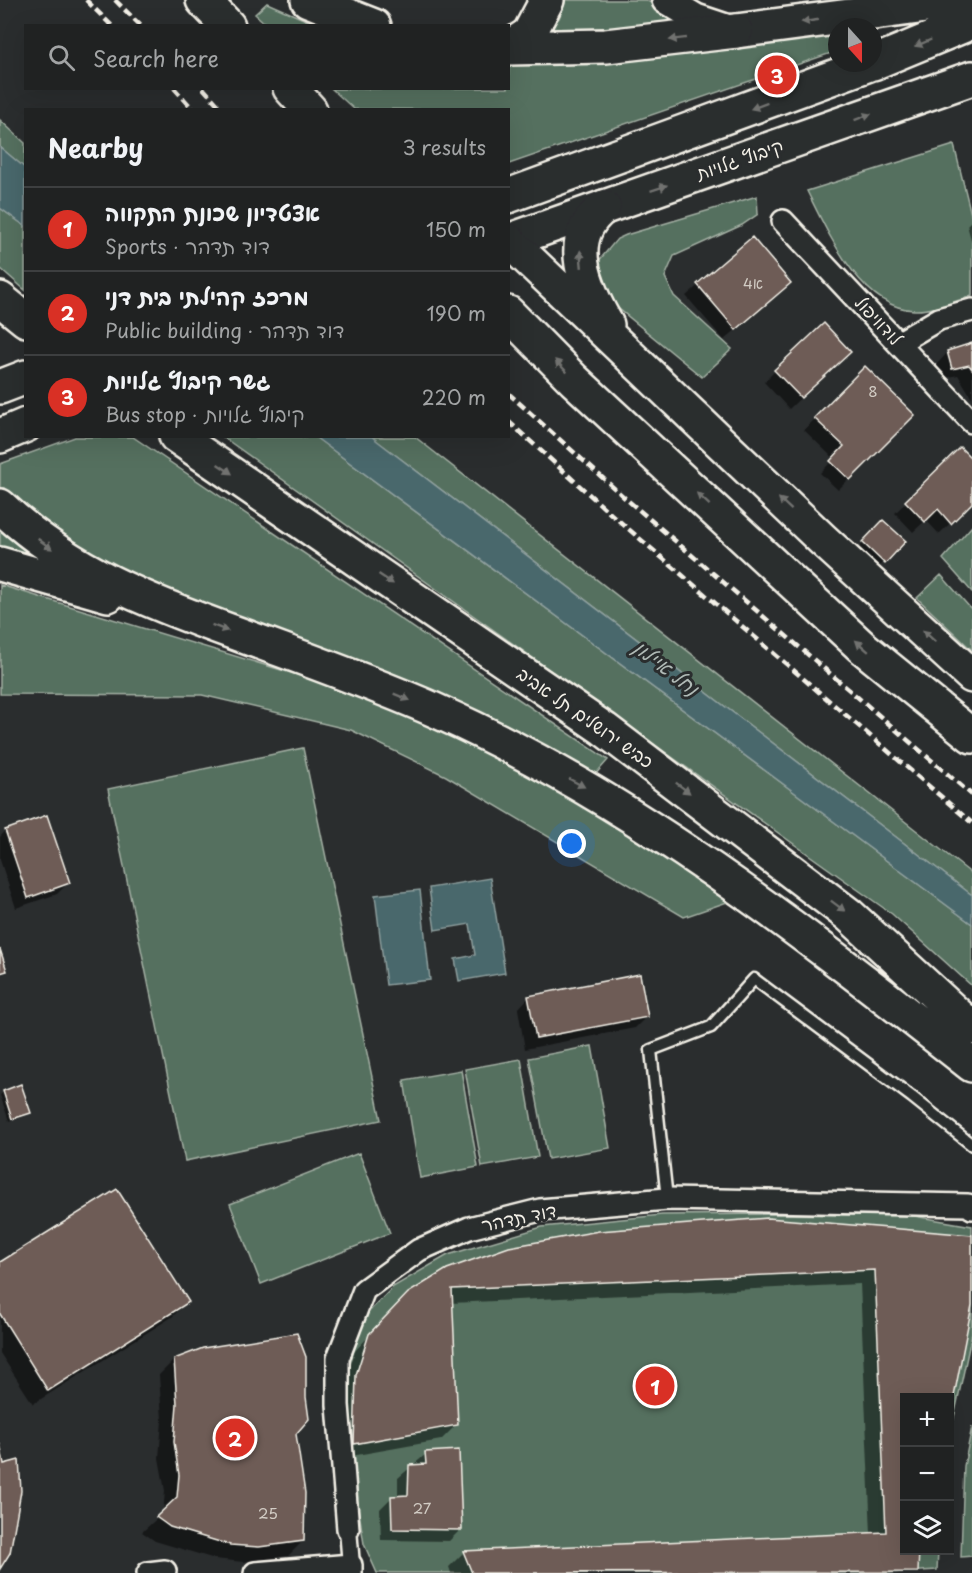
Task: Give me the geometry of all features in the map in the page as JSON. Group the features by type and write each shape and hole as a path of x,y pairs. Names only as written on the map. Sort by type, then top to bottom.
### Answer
{"main road":[{"path":"203,0 226,24"},
{"path":"308,0 370,24"},
{"path":"510,47 529,34 547,0"},
{"path":"510,48 606,46 972,0"},
{"path":"882,59 972,22"},
{"path":"510,195 849,72"},
{"name":"קיבוץ גלויות","path":"514,246 564,221 972,78"},
{"path":"292,90 308,108"},
{"path":"604,207 589,219 583,230 581,264 599,311 621,350"},
{"path":"514,246 823,540 972,676"},
{"path":"0,299 24,318"},
{"path":"510,315 574,380 861,646 972,736"},
{"path":"0,387 24,378"},
{"path":"0,436 24,426"},
{"name":"כביש ירושלים תל אביב","path":"179,438 614,736 849,915 972,1028"},
{"path":"0,507 45,544 81,568 159,606 304,658 439,712 585,787 678,848 837,959 972,1065"},
{"path":"0,564 85,591 159,606"}],"street":[{"path":"666,0 696,18 736,31"},
{"name":"לודוויפול","path":"783,221 972,422"},
{"path":"898,343 939,319 972,310"},
{"name":"דוד תדהר","path":"255,1573 351,1569 338,1405 338,1358 364,1290 419,1250 469,1228 540,1210 667,1200 968,1205 972,1208"}],"lane":[{"path":"667,1200 651,1050 711,1027 754,979 912,1097 972,1145"}],"green space":[{"path":"566,0 646,0 695,28 539,43 559,18"},
{"path":"267,3 315,24 266,24 255,14"},
{"path":"828,29 828,54 510,164 510,108 353,108 333,90 510,90 510,63"},
{"path":"0,120 24,142 24,167 0,147"},
{"path":"954,145 972,218 972,296 921,310 895,306 862,283 836,247 807,191"},
{"path":"757,196 758,214 742,225 674,256 665,277 674,296 732,349 702,377 602,295 597,263 617,239 626,235"},
{"path":"0,208 24,225 24,289 0,268"},
{"path":"72,438 134,438 608,760 592,778 162,597 60,540 0,490 0,464"},
{"path":"224,438 316,438 972,924 972,986 892,914"},
{"path":"373,438 416,438 972,874 972,895"},
{"path":"972,526 972,592 943,559"},
{"path":"0,527 37,557 31,567 0,558"},
{"path":"941,575 972,610 972,650 917,598"},
{"path":"0,585 351,691 496,757 600,811 730,901 684,917 446,776 351,730 202,695 0,694"},
{"path":"303,748 381,1120 185,1161 108,789"},
{"path":"592,1046 610,1148 548,1159 529,1058"},
{"path":"521,1059 538,1157 482,1167 465,1069"},
{"path":"461,1070 478,1167 420,1178 404,1080"},
{"path":"359,1153 390,1233 261,1284 230,1204"},
{"path":"662,1215 914,1216 972,1226 972,1333 954,1417 954,1393 900,1393 900,1555 938,1555 937,1570 887,1573 377,1573 364,1544 351,1460 348,1374 361,1320 393,1287 448,1255 542,1227"},
{"path":"972,1427 972,1556 961,1557 964,1466"}],"water":[{"path":"0,147 24,167 24,225 0,208"},
{"name":"נחל איילון","path":"316,438 373,438 972,895 972,924"},
{"path":"490,878 505,973 459,981 455,959 475,955 470,924 435,930 429,888"},
{"path":"420,890 430,980 386,985 375,895"}],"building":[{"path":"752,237 791,283 736,330 697,284"},
{"path":"824,323 851,352 801,398 774,370"},
{"path":"972,343 972,369 969,365 952,369 947,351"},
{"path":"865,366 915,415 850,480 830,461 844,446 814,418"},
{"path":"960,447 972,459 972,503 951,524 938,509 925,522 905,501"},
{"path":"883,520 906,541 885,564 862,542"},
{"path":"47,815 70,883 28,898 5,830"},
{"path":"0,949 7,971 0,973"},
{"path":"640,974 648,1017 536,1038 528,996"},
{"path":"21,1084 31,1113 12,1119 3,1091"},
{"path":"117,1189 189,1302 48,1391 0,1314 0,1262"},
{"path":"768,1218 972,1235 972,1305 954,1397 954,1393 900,1393 900,1555 919,1555 918,1572 472,1573 463,1551 886,1532 875,1270 452,1289 458,1425 354,1444 356,1375 369,1334 408,1293 447,1269 509,1247 599,1231"},
{"path":"297,1333 306,1357 306,1397 309,1419 296,1434 305,1493 304,1541 259,1547 230,1545 170,1527 156,1517 177,1497 179,1475 174,1442 177,1404 174,1359 203,1348"},
{"path":"0,1444 4,1464 19,1460 21,1491 10,1553 0,1569"},
{"path":"459,1450 462,1530 392,1529 391,1496 408,1495 409,1465 426,1464 425,1452"}],"railway":[{"path":"86,0 110,24"},
{"path":"115,0 139,24"},
{"path":"176,90 192,108"},
{"path":"205,90 221,108"},
{"path":"510,395 625,498 972,795"},
{"path":"510,423 611,514 972,823"}],"place":[{"name":"גשר קיבוץ גלויות","path":"777,75"},
{"name":"אצטדיון שכונת התקווה","path":"655,1386"},
{"name":"מרכז קהילתי בית דני","path":"235,1438"}]}
